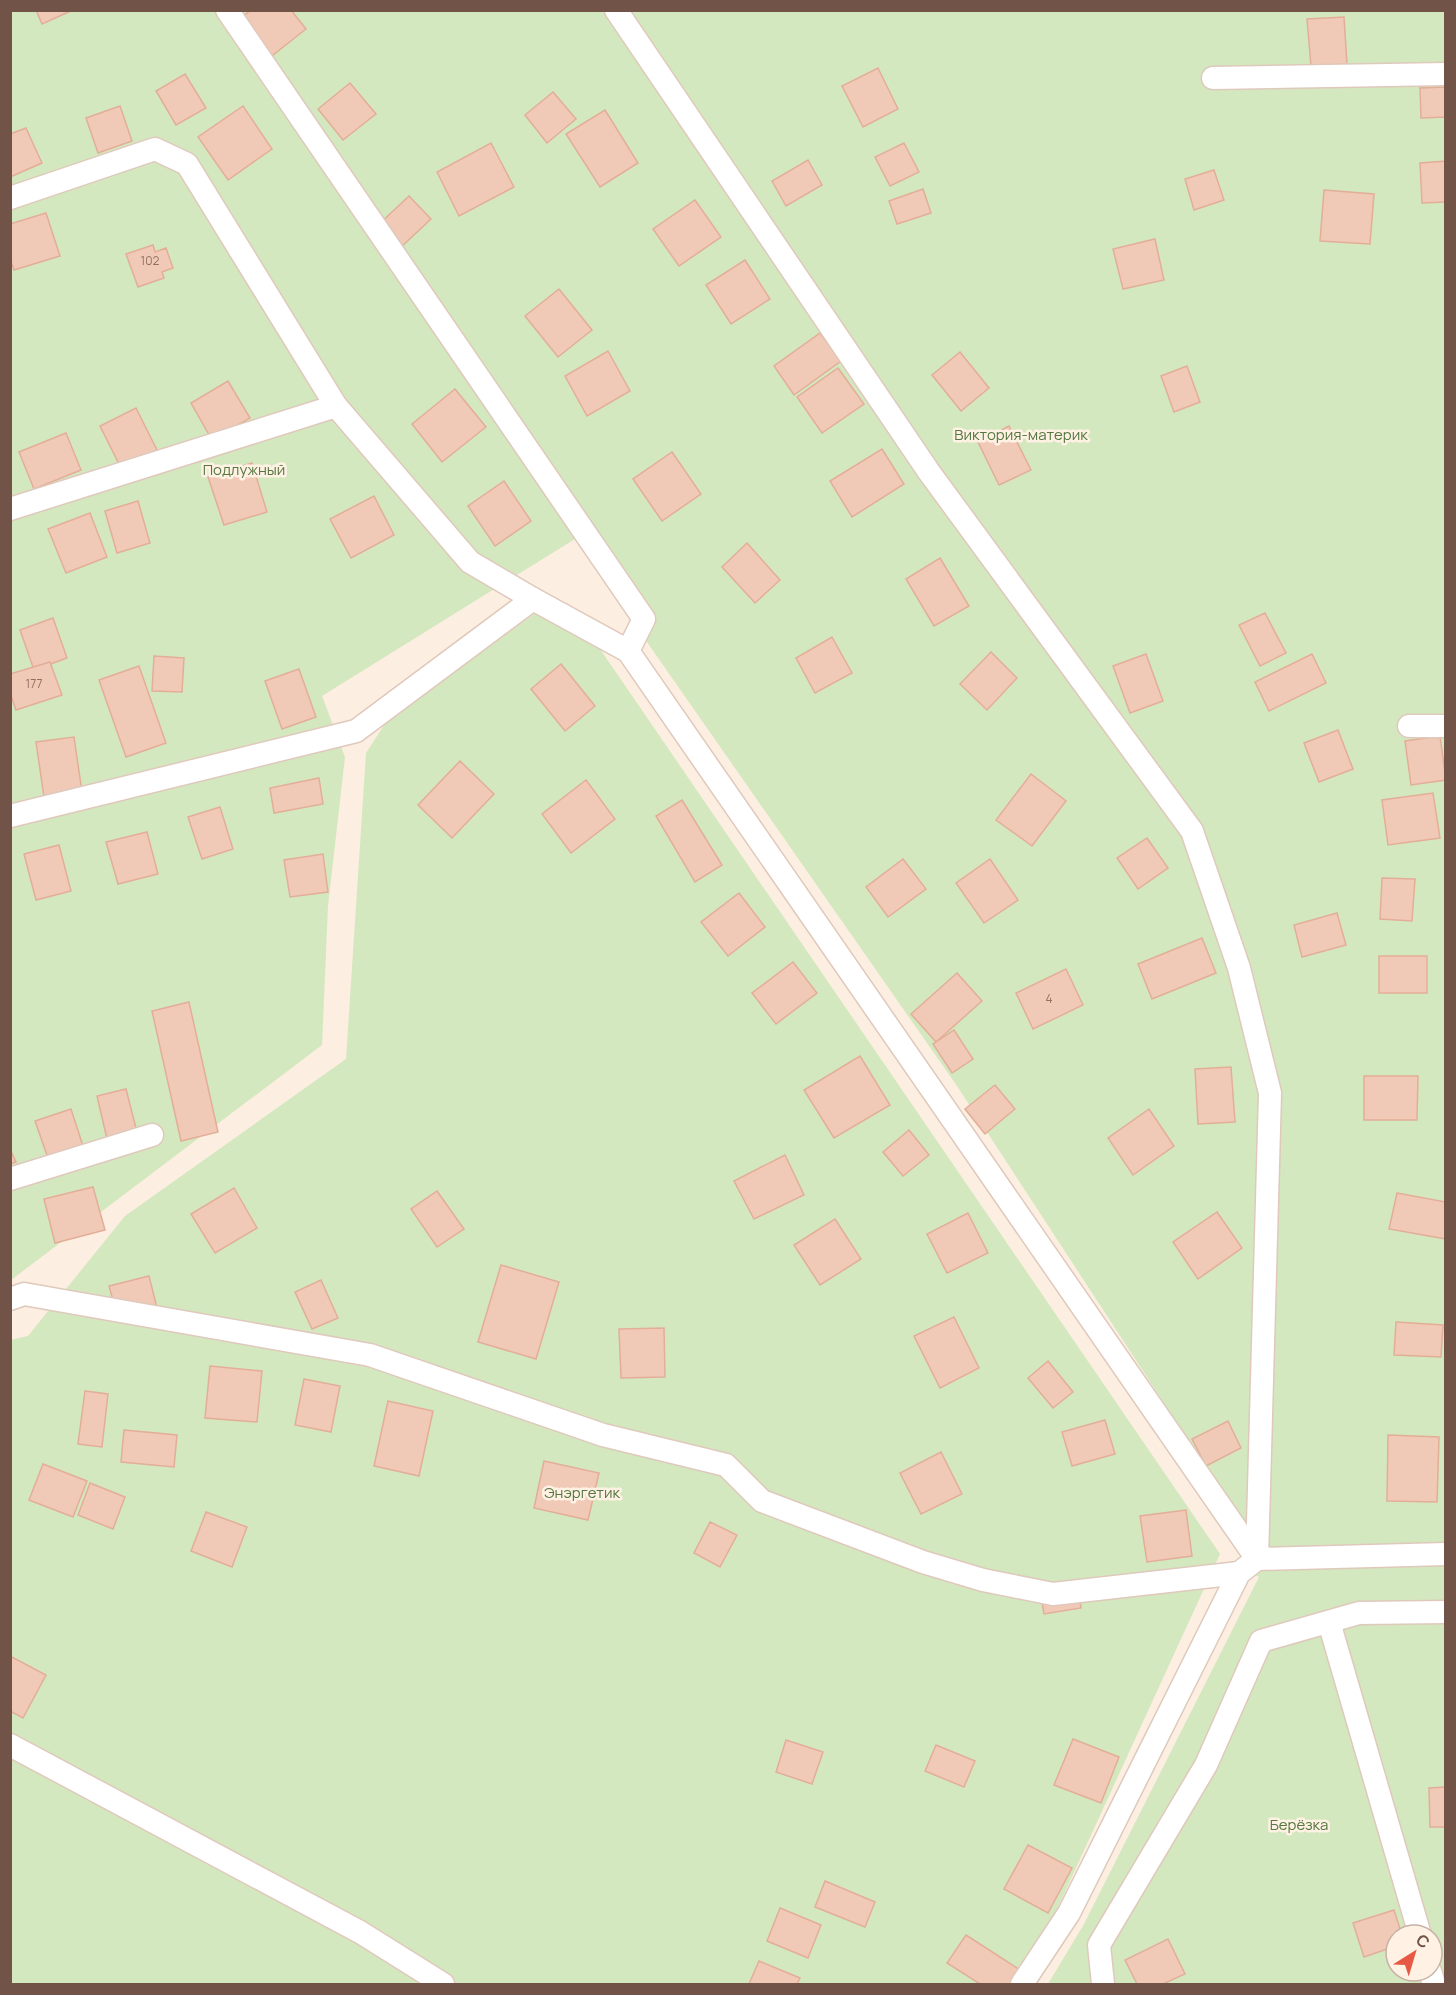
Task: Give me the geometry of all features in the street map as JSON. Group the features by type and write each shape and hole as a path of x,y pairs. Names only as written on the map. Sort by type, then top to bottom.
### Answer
{"lane":[{"path":"227,10 644,619 628,651"},
{"path":"616,10 929,472 1192,831 1239,968 1270,1093 1257,1559"},
{"path":"1213,78 1446,74"},
{"path":"10,198 155,148 187,164 336,406 470,562 628,651 1257,1559"},
{"path":"10,509 336,406"},
{"path":"10,816 356,732 533,599"},
{"path":"1409,726 1446,726"},
{"path":"10,1179 152,1135"},
{"path":"10,1299 24,1294 370,1355 603,1435 726,1465 762,1501 923,1562 983,1580 1053,1594 1239,1572"},
{"path":"1022,1984 1069,1913 1239,1572 1257,1559 1446,1554"},
{"path":"1103,1984 1099,1945 1206,1765 1261,1641 1359,1613 1446,1612"},
{"path":"1329,1622 1417,1923"},
{"path":"10,1745 360,1932 443,1984"}],"green space":[{"name":"Виктория-материк","path":"11,11 1445,11 1445,1984 1048,1984 1084,1924 1259,1577 1241,1567 1252,1538 957,1086 575,539 322,696 345,757 328,906 322,1045 11,1280"},
{"name":"Энэргетик","path":"537,612 600,649 1220,1554 1053,1918 1012,1984 11,1984 10,1340 28,1336 125,1216 346,1059 366,753 390,716"}],"building":[{"path":"36,10 73,10 42,24"},
{"path":"251,10 291,10 306,29 268,59 237,21"},
{"path":"1344,17 1347,64 1311,66 1307,19"},
{"path":"878,68 898,109 863,127 842,86"},
{"path":"185,74 206,108 176,125 156,91"},
{"path":"350,83 376,114 343,140 318,109"},
{"path":"1446,87 1446,117 1421,118 1420,88"},
{"path":"553,92 576,119 547,143 525,115"},
{"path":"120,106 132,141 98,153 86,118"},
{"path":"243,106 272,149 228,180 198,137"},
{"path":"605,110 638,163 600,187 566,134"},
{"path":"26,128 42,163 10,177 10,134"},
{"path":"491,143 514,187 459,216 437,172"},
{"path":"904,143 919,172 890,186 875,157"},
{"path":"808,160 822,185 786,206 772,181"},
{"path":"1446,161 1446,202 1422,203 1420,163"},
{"path":"1214,170 1224,200 1194,210 1185,179"},
{"path":"923,189 931,213 897,224 889,201"},
{"path":"1324,190 1374,194 1370,244 1320,241"},
{"path":"409,196 431,219 399,249 377,226"},
{"path":"695,200 721,237 679,266 653,229"},
{"path":"46,213 60,256 14,270 10,259 10,224"},
{"path":"1155,239 1164,280 1123,289 1113,249"},
{"path":"153,245 155,252 166,248 173,268 162,272 164,278 138,287 126,254"},
{"path":"745,260 770,299 731,324 706,285"},
{"path":"559,289 592,330 558,357 525,316"},
{"path":"820,333 841,361 794,395 774,366"},
{"path":"608,351 630,391 587,416 565,376"},
{"path":"960,352 989,388 961,411 932,375"},
{"path":"1187,366 1200,402 1174,412 1161,376"},
{"path":"838,368 864,404 822,433 797,397"},
{"path":"228,381 250,418 212,440 191,403"},
{"path":"455,389 486,427 442,462 412,424"},
{"path":"136,408 158,452 122,470 100,426"},
{"path":"1009,426 1031,470 999,485 978,442"},
{"path":"66,433 81,470 34,489 19,452"},
{"path":"882,449 904,484 852,517 830,481"},
{"path":"672,452 701,494 662,521 633,479"},
{"path":"252,463 267,512 224,525 208,477"},
{"path":"504,481 531,521 495,546 468,506"},
{"path":"374,496 394,535 351,558 330,519"},
{"path":"138,501 150,543 117,553 105,511"},
{"path":"90,513 107,557 66,573 48,529"},
{"path":"747,543 780,580 755,603 722,567"},
{"path":"940,558 969,606 934,626 906,579"},
{"path":"1265,613 1286,653 1260,666 1239,625"},
{"path":"53,618 67,658 34,670 20,630"},
{"path":"832,637 852,673 815,693 796,658"},
{"path":"991,652 1017,678 987,710 960,684"},
{"path":"1146,654 1163,701 1130,713 1113,666"},
{"path":"1312,654 1326,683 1269,711 1255,682"},
{"path":"154,656 184,658 182,692 152,691"},
{"path":"50,662 62,695 16,710 10,693 10,674"},
{"path":"561,664 595,706 565,731 531,689"},
{"path":"139,666 166,743 126,757 99,680"},
{"path":"299,669 316,717 282,729 265,681"},
{"path":"1338,730 1353,769 1319,782 1304,743"},
{"path":"1440,736 1446,780 1411,785 1405,741"},
{"path":"74,737 82,792 44,797 36,742"},
{"path":"460,761 494,794 452,838 418,805"},
{"path":"1031,774 1066,801 1032,846 996,820"},
{"path":"319,778 323,804 274,813 270,788"},
{"path":"586,780 615,819 571,853 542,814"},
{"path":"1433,793 1440,838 1388,845 1382,800"},
{"path":"682,800 722,865 695,882 656,816"},
{"path":"220,807 233,849 202,859 188,817"},
{"path":"147,832 158,874 118,884 106,842"},
{"path":"1147,838 1168,868 1138,889 1117,858"},
{"path":"59,845 71,891 36,900 24,854"},
{"path":"323,854 328,892 290,897 284,860"},
{"path":"903,859 926,889 888,917 866,887"},
{"path":"990,859 1018,900 984,923 956,883"},
{"path":"1382,878 1415,879 1412,921 1380,919"},
{"path":"739,893 765,927 728,956 701,922"},
{"path":"1337,913 1346,945 1302,957 1294,925"},
{"path":"1202,938 1216,973 1152,999 1138,964"},
{"path":"1379,956 1427,956 1427,993 1379,993"},
{"path":"793,962 817,993 776,1024 752,993"},
{"path":"1066,969 1083,1005 1033,1029 1016,993"},
{"path":"957,973 982,1001 936,1042 911,1014"},
{"path":"189,1002 218,1132 181,1141 152,1011"},
{"path":"954,1030 973,1059 952,1073 933,1044"},
{"path":"860,1056 890,1105 834,1138 804,1090"},
{"path":"1231,1067 1235,1122 1198,1124 1195,1069"},
{"path":"1364,1076 1418,1076 1417,1120 1364,1120"},
{"path":"995,1085 1015,1109 985,1134 965,1109"},
{"path":"126,1089 137,1132 107,1139 97,1096"},
{"path":"71,1109 84,1149 49,1161 35,1121"},
{"path":"1149,1109 1174,1146 1133,1175 1108,1138"},
{"path":"909,1130 929,1155 903,1176 883,1152"},
{"path":"10,1149 16,1162 10,1164"},
{"path":"785,1155 804,1195 754,1219 734,1181"},
{"path":"93,1187 105,1230 55,1243 44,1199"},
{"path":"234,1188 257,1228 215,1253 191,1214"},
{"path":"437,1191 464,1229 437,1247 411,1209"},
{"path":"1397,1193 1446,1202 1446,1239 1389,1229"},
{"path":"1217,1212 1242,1248 1198,1279 1173,1242"},
{"path":"968,1213 988,1253 947,1273 927,1234"},
{"path":"835,1219 861,1259 820,1285 794,1245"},
{"path":"501,1265 559,1282 536,1359 478,1342"},
{"path":"149,1276 158,1312 119,1322 109,1286"},
{"path":"321,1280 338,1318 312,1329 295,1292"},
{"path":"954,1317 979,1368 940,1388 914,1336"},
{"path":"1396,1322 1443,1325 1441,1357 1394,1355"},
{"path":"664,1328 665,1377 621,1378 619,1329"},
{"path":"1048,1361 1073,1392 1053,1408 1028,1378"},
{"path":"210,1366 262,1371 257,1422 205,1418"},
{"path":"304,1379 340,1386 331,1432 295,1425"},
{"path":"85,1391 108,1394 102,1447 78,1444"},
{"path":"388,1401 433,1411 419,1476 374,1466"},
{"path":"1105,1420 1115,1454 1072,1466 1062,1432"},
{"path":"1228,1421 1241,1448 1206,1466 1192,1439"},
{"path":"124,1430 177,1435 174,1467 121,1462"},
{"path":"1388,1435 1439,1437 1437,1502 1387,1501"},
{"path":"941,1452 962,1494 921,1514 900,1473"},
{"path":"544,1461 599,1473 588,1520 534,1508"},
{"path":"43,1464 87,1481 73,1517 29,1500"},
{"path":"90,1483 125,1497 113,1529 78,1515"},
{"path":"1186,1510 1192,1556 1147,1562 1140,1516"},
{"path":"206,1512 247,1527 232,1567 191,1551"},
{"path":"710,1522 737,1535 720,1567 694,1553"},
{"path":"1077,1580 1081,1608 1044,1614 1039,1585"},
{"path":"10,1656 46,1675 23,1718 10,1711"},
{"path":"1073,1739 1119,1757 1101,1803 1054,1785"},
{"path":"786,1740 823,1752 812,1784 776,1772"},
{"path":"936,1745 975,1761 964,1787 925,1771"},
{"path":"1446,1787 1446,1827 1430,1827 1429,1788"},
{"path":"1028,1845 1072,1868 1048,1913 1004,1889"},
{"path":"825,1881 875,1902 865,1927 815,1907"},
{"path":"780,1908 821,1925 808,1958 767,1941"},
{"path":"1394,1910 1398,1923 1384,1923 1384,1950 1364,1957 1353,1923"},
{"path":"966,1935 1020,1970 1010,1984 980,1984 947,1963"},
{"path":"1168,1939 1185,1974 1163,1984 1137,1984 1125,1960"},
{"path":"759,1961 800,1978 797,1984 749,1984"}],"park label":[{"name":"Подлужный","path":"244,470"},
{"name":"Берёзка","path":"1299,1825"}]}
